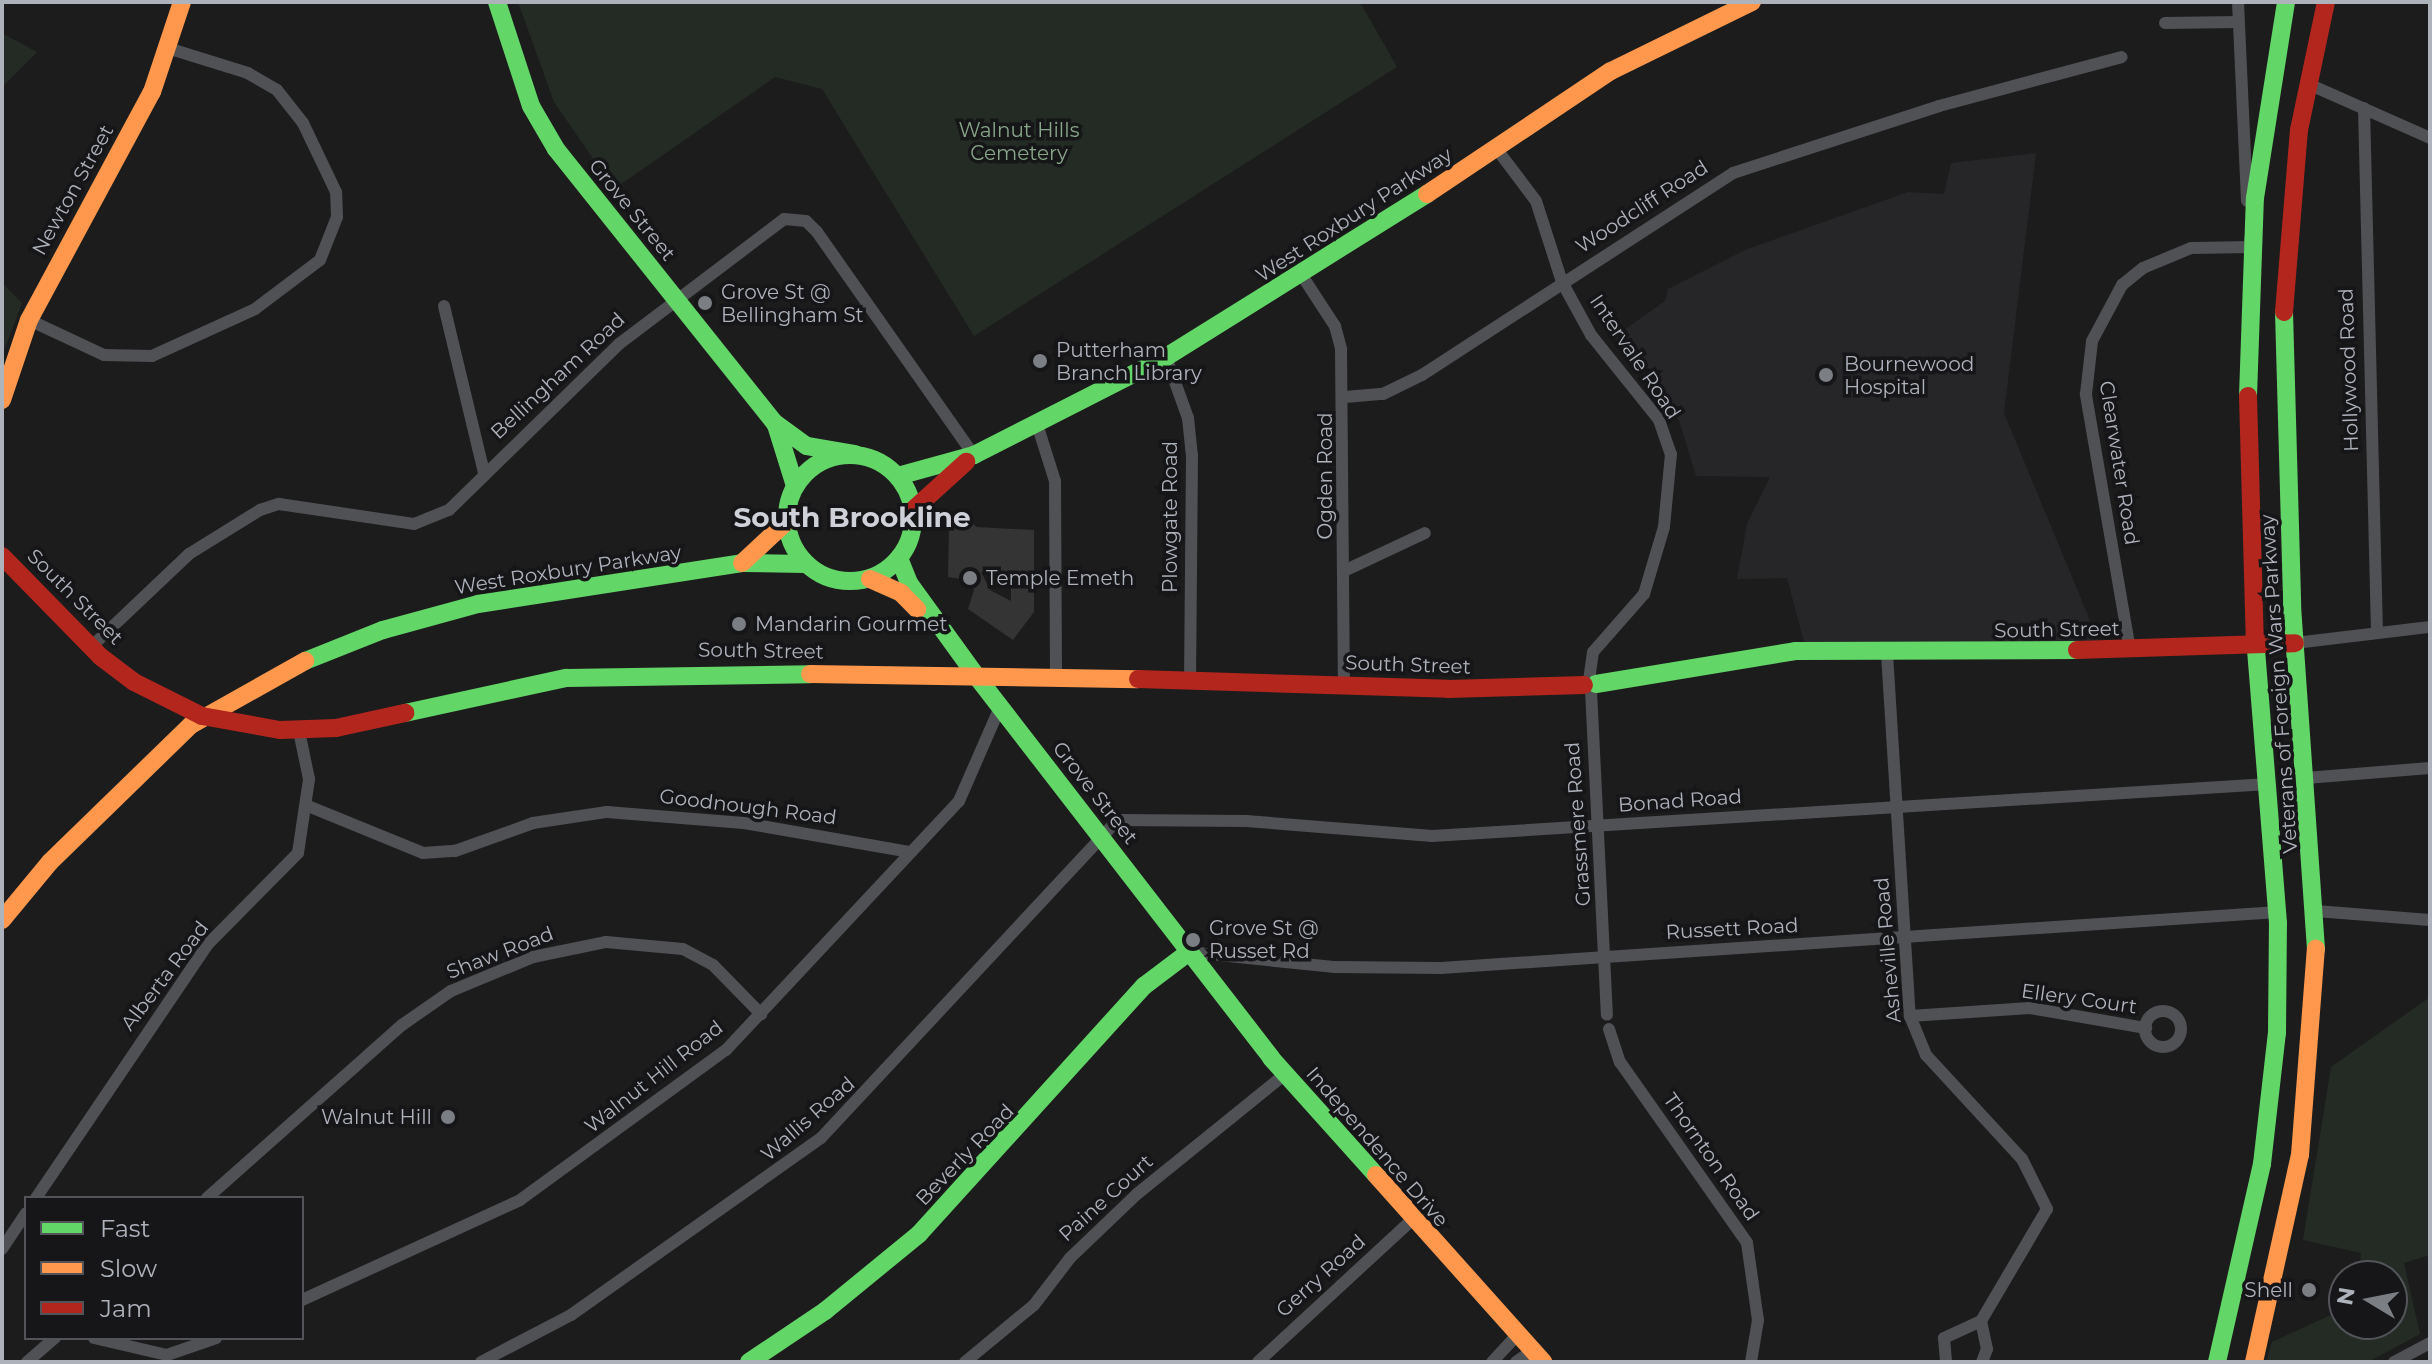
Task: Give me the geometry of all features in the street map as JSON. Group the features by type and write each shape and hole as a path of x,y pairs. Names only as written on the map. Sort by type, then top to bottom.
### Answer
{"main road":[{"name":"Newton Street","path":"2,400 29,320 171,49 182,2"},
{"name":"Grove Street","path":"497,2 519,78 556,149 675,300 775,423 807,446 855,454"},
{"name":"West Roxbury Parkway","path":"898,476 974,455 1166,357 1303,277 1611,71 1752,2"},
{"name":"Veterans of Foreign Wars Parkway","path":"2217,1362 2269,1121 2278,1022 2278,912 2257,647 2247,449 2251,247 2262,132 2286,2"},
{"name":"Veterans of Foreign Wars Parkway","path":"2254,1362 2306,1111 2316,911 2295,643 2284,285 2306,83 2326,2"},
{"name":"Grove Street","path":"775,423 795,486"},
{"path":"742,563 786,522 795,486 821,461 855,454 898,476 913,510 899,558 870,579 836,580 806,564 786,522"},
{"name":"West Roxbury Parkway","path":"913,510 974,455"},
{"name":"South Street","path":"2,556 91,647 134,682 202,716 299,731 566,678 695,671 972,670 1056,677 1344,686 1590,685 1795,651 1887,654 2257,647 2295,643"},
{"name":"Grove Street","path":"899,558 972,670 1189,952"},
{"name":"West Roxbury Parkway","path":"2,903 50,862 202,716 291,667 425,617 742,563 806,564"},
{"name":"Grove Street","path":"870,579 907,597 972,670"},
{"name":"West Roxbury Parkway","path":"2,920 50,862"},
{"name":"Independence Drive","path":"1189,952 1285,1074 1412,1220 1537,1356"},
{"name":"Beverly Road","path":"749,1362 825,1311 919,1234 1144,986 1189,952"}],"street":[{"name":"Veterans of Foreign Wars Parkway","path":"2238,2 2251,247"},
{"path":"2165,23 2238,22"},
{"path":"29,320 104,355 152,356 255,309 320,260 337,217 336,192 303,123 277,90 248,73 171,49"},
{"name":"Woodcliff Road","path":"1345,397 1383,394 1422,375 1733,173 1939,106 2122,57"},
{"path":"2306,83 2430,138"},
{"name":"Hollywood Road","path":"2364,108 2377,631"},
{"name":"Intervale Road","path":"1496,148 1536,201 1562,282 1591,335 1659,420 1671,454 1664,527 1644,594 1593,652 1590,685"},
{"name":"Bellingham Road","path":"91,647 189,554 244,516 279,504 414,524 449,510 572,386 764,229 784,219 806,221 974,455"},
{"name":"Clearwater Road","path":"2130,650 2086,394 2092,341 2122,285 2143,268 2191,248 2251,247"},
{"name":"Ogden Road","path":"1303,277 1335,326 1345,397 1344,686"},
{"path":"444,306 484,473"},
{"name":"Plowgate Road","path":"1166,357 1188,418 1192,455 1190,681"},
{"path":"1037,424 1055,485 1056,677"},
{"path":"1346,570 1425,533"},
{"name":"South Street","path":"2295,643 2430,627"},
{"name":"Asheville Road","path":"1887,654 1910,1016 1926,1055 2022,1159 2047,1209 1981,1321"},
{"name":"Grassmere Road","path":"1590,685 1603,956"},
{"name":"Walnut Hill Road","path":"304,1299 520,1200 689,1080 761,1014 973,779 1000,707"},
{"name":"Alberta Road","path":"37,1196 207,945 298,853 308,806 299,731"},
{"path":"2306,778 2430,768"},
{"name":"Bonad Road","path":"1100,835 1132,818 1432,836 2268,784"},
{"name":"Goodnough Road","path":"308,806 423,853 455,851 570,814 607,812 744,823 910,852"},
{"name":"Wallis Road","path":"481,1362 571,1315 821,1138 1100,835"},
{"path":"2316,911 2430,920"},
{"name":"Russett Road","path":"1189,952 1387,969 2278,912"},
{"name":"Shaw Road","path":"209,1196 402,1025 451,991 533,957 606,942 683,949 713,965 761,1014"},
{"path":"1603,956 1607,1015"},
{"name":"Ellery Court","path":"1910,1016 2030,1008 2146,1028"},
{"name":"Thornton Road","path":"1609,1029 1620,1062 1747,1243 1758,1320 1751,1362"},
{"name":"Paine Court","path":"965,1362 1034,1305 1070,1258 1137,1194 1285,1074"},
{"path":"2,1249 24,1216"},
{"name":"Gerry Road","path":"1258,1362 1412,1220"},
{"path":"1946,1362 1942,1345 1950,1332 1981,1321 1987,1349 1982,1362"},
{"path":"1492,1362 1517,1335"},
{"path":"27,1362 53,1340"},
{"path":"103,1340 167,1355 210,1340"},
{"path":"2394,1362 2430,1343"},
{"path":"1516,1362 1537,1356"}],"shaded area":[{"name":"Bournewood Hospital","path":"2036,153 2004,413 2099,642 1804,642 1787,578 1737,579 1747,524 1770,477 1696,476 1679,420 1614,337 1665,301 1668,289 1745,250 1908,192 1944,194 1951,163"}],"green space":[{"name":"Walnut Hills Cemetery","path":"518,2 1360,2 1397,67 974,336 822,89 775,77 614,189 554,102"},
{"path":"2,33 37,52 2,87"},
{"path":"2,283 22,303 2,356"},
{"path":"2430,997 2430,1255 2408,1262 2360,1260 2361,1253 2303,1240 2331,1067"},
{"path":"2408,1281 2420,1334 2368,1362 2266,1362 2272,1342 2328,1316 2328,1340 2408,1340"}],"building":[{"name":"Temple Emeth","path":"966,515 976,527 1034,530 1034,612 1013,640 968,609 974,590 968,580 948,577 949,522","holes":["981,572 1011,572 1011,601 990,590"]}],"traffic: fast":[{"path":"497,2 531,106 556,149 775,423 807,446 855,454"},
{"path":"2248,396 2255,198 2286,2"},
{"path":"898,476 974,455 1166,357 1427,194"},
{"path":"2284,312 2292,606 2316,949"},
{"path":"776,425 795,486"},
{"path":"850,455 874,459 895,473 909,494 913,518 909,542 895,563 874,577 850,581 826,577 805,563 791,542 787,518 791,494 805,473 826,459 850,455"},
{"path":"899,558 909,583 977,677 1271,1058 1376,1175"},
{"path":"305,661 383,630 478,604 742,563 806,564"},
{"path":"2217,1362 2262,1164 2277,1033 2278,923 2255,640"},
{"path":"1596,684 1795,651 2077,650"},
{"path":"405,713 566,678 810,674"},
{"path":"749,1362 825,1311 919,1234 1144,986 1189,952"}],"traffic: slow":[{"path":"2,400 29,320 152,92 182,2"},
{"path":"1427,194 1611,71 1752,2"},
{"path":"742,563 786,522"},
{"path":"870,579 901,593 917,609"},
{"path":"2,920 50,862 191,725 305,661"},
{"path":"810,674 1138,679"},
{"path":"2254,1362 2300,1155 2316,949"},
{"path":"1376,1175 1543,1362"}],"traffic: jam":[{"path":"2284,312 2299,130 2326,2"},
{"path":"2248,396 2255,640"},
{"path":"913,510 966,462"},
{"path":"2,556 101,657 134,682 202,716 280,730 336,728 405,713"},
{"path":"2077,650 2295,643"},
{"path":"1138,679 1448,689 1584,685"}],"place":[{"name":"Grove St @ Bellingham St","path":"705,303"},
{"name":"Putterham Branch Library","path":"1040,361"},
{"name":"Bournewood Hospital","path":"1826,375"},
{"name":"Temple Emeth","path":"970,578"},
{"name":"Mandarin Gourmet","path":"739,624"},
{"name":"Grove St @ Russet Rd","path":"1193,940"},
{"name":"Walnut Hill","path":"448,1117"},
{"name":"Shell","path":"2309,1290"}],"district":[{"name":"South Brookline","path":"852,517"}]}
